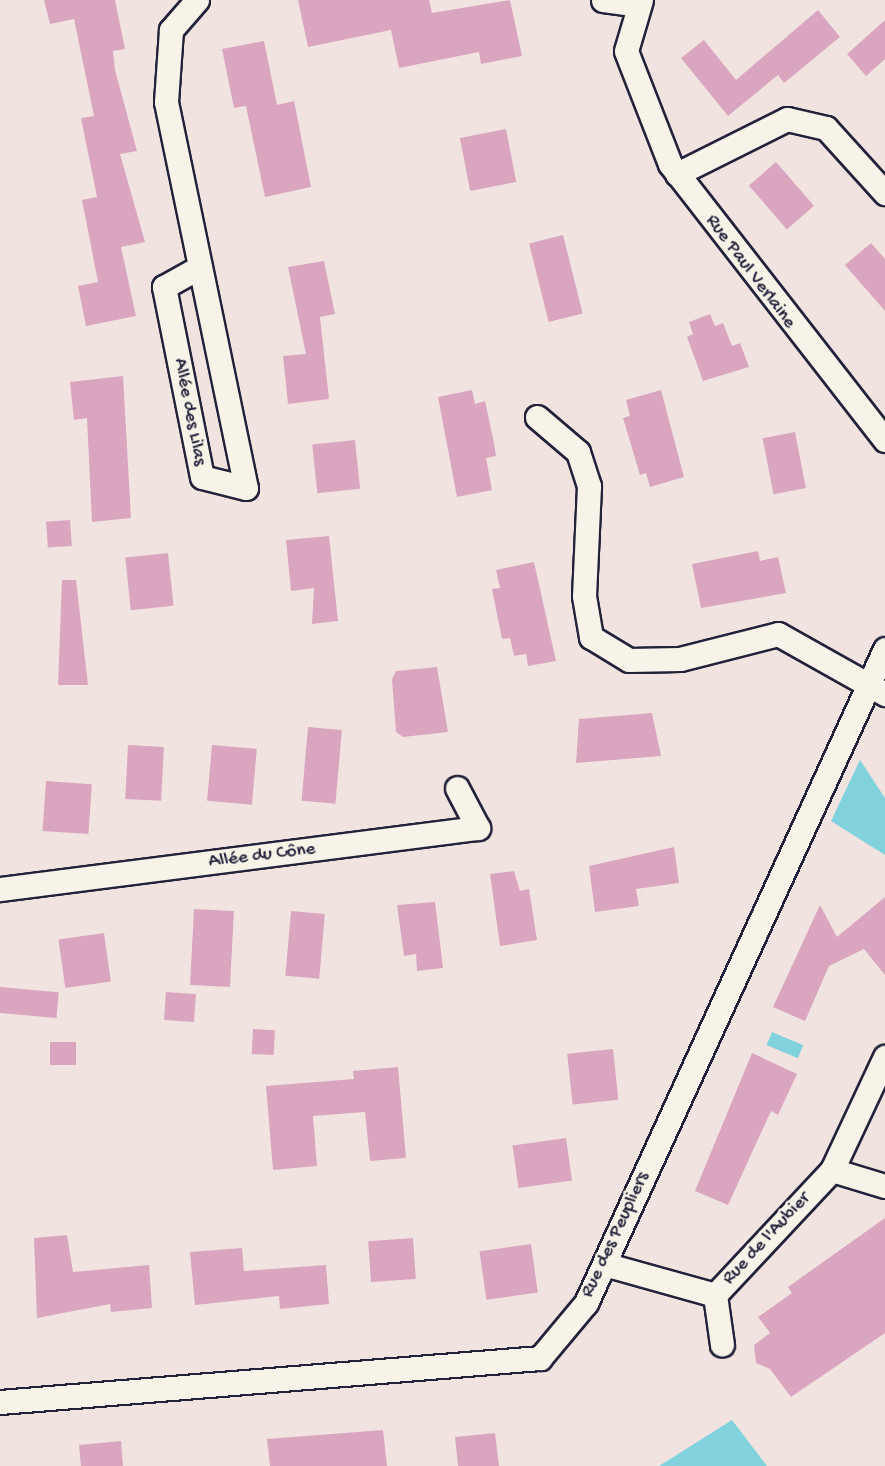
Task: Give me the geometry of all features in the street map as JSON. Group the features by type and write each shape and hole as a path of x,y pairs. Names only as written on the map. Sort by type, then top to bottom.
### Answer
{"street":[{"name":"Allée des Lilas","path":"197,0 171,30 166,102 246,488 202,477 163,287 200,267"},
{"path":"603,0 639,3"},
{"name":"Rue Paul Verlaine","path":"639,3 626,51 636,90 677,174 885,440"},
{"path":"677,174 787,119 826,128 885,193"},
{"path":"537,417 578,452 589,486 584,596 591,637 629,660 654,659 778,634 878,688"},
{"name":"Rue des Peupliers","path":"0,1402 540,1358 586,1303 878,688 885,649"},
{"name":"Allée du Cône","path":"0,889 478,828 457,788"},
{"name":"Rue de l'Aubier","path":"604,1264 715,1295 832,1170 885,1057"},
{"path":"832,1170 885,1186"},
{"path":"715,1295 722,1345"}],"water":[{"path":"860,760 885,798 885,855 831,821"},
{"path":"772,1032 803,1045 798,1058 767,1045"},
{"path":"732,1420 767,1466 659,1466"}],"building":[{"path":"44,0 115,0 125,49 113,51 115,70 137,151 120,154 145,242 121,247 136,316 86,326 78,286 98,282 82,200 97,197 81,118 94,116 74,19 50,24"},
{"path":"298,0 429,0 432,13 510,0 522,56 481,64 479,52 399,68 391,30 308,47"},
{"path":"818,10 840,37 784,83 778,75 728,116 681,58 704,40 736,80"},
{"path":"885,20 885,59 866,76 847,54"},
{"path":"264,41 277,105 294,101 311,187 265,197 246,106 234,108 222,49"},
{"path":"506,129 516,182 470,191 460,138"},
{"path":"776,162 814,206 787,229 749,186"},
{"path":"563,235 583,314 549,322 529,243"},
{"path":"871,243 885,259 885,311 845,265"},
{"path":"324,261 335,314 320,317 329,399 288,404 283,356 306,354 288,267"},
{"path":"710,314 715,326 723,323 732,346 740,343 749,367 703,381 687,337 693,334 689,322"},
{"path":"123,376 131,518 92,522 87,418 74,420 70,382"},
{"path":"472,390 475,404 485,401 494,443 496,456 486,458 492,490 457,497 438,397"},
{"path":"661,390 684,477 650,487 646,473 640,475 623,418 630,416 626,400"},
{"path":"795,432 806,488 773,494 763,438"},
{"path":"355,440 360,489 317,493 312,444"},
{"path":"70,520 72,546 48,548 46,522"},
{"path":"329,536 338,621 312,624 314,588 291,591 286,540"},
{"path":"758,551 760,561 778,557 786,593 701,608 692,564"},
{"path":"168,553 174,606 131,610 125,557"},
{"path":"534,562 556,661 528,666 526,654 514,656 510,638 502,639 492,589 500,588 496,570"},
{"path":"62,580 76,580 88,685 58,685"},
{"path":"437,667 448,732 403,737 396,732 392,679 396,671"},
{"path":"652,713 661,756 576,763 579,719"},
{"path":"308,727 342,730 335,804 302,801"},
{"path":"128,745 164,747 161,801 125,799"},
{"path":"212,745 257,749 252,805 207,801"},
{"path":"46,781 92,784 88,834 43,831"},
{"path":"674,847 679,883 636,889 639,906 595,912 589,866"},
{"path":"514,871 520,891 529,889 537,940 500,946 490,874"},
{"path":"885,897 885,975 864,949 829,966 805,1021 773,1007 820,905 837,937"},
{"path":"435,902 443,968 417,971 416,954 404,956 397,905"},
{"path":"194,909 234,911 230,987 190,985"},
{"path":"291,911 325,914 319,979 285,976"},
{"path":"104,933 111,982 65,988 58,939"},
{"path":"0,987 59,992 57,1018 0,1013"},
{"path":"166,992 196,994 194,1022 164,1020"},
{"path":"253,1029 275,1030 274,1055 252,1054"},
{"path":"50,1042 76,1042 76,1065 50,1065"},
{"path":"613,1049 618,1100 573,1105 567,1054"},
{"path":"752,1053 797,1074 778,1115 771,1111 728,1205 695,1191"},
{"path":"398,1067 406,1158 370,1161 365,1112 313,1116 317,1166 273,1170 266,1086 354,1079 353,1071"},
{"path":"566,1138 572,1181 519,1188 513,1146"},
{"path":"885,1218 885,1333 791,1397 770,1369 756,1363 754,1345 770,1333 758,1317 792,1293 788,1287"},
{"path":"67,1235 73,1272 149,1265 152,1308 111,1312 110,1304 37,1318 34,1238"},
{"path":"413,1238 416,1279 371,1282 368,1241"},
{"path":"531,1244 538,1293 486,1300 480,1251"},
{"path":"242,1248 244,1271 326,1265 329,1304 280,1309 279,1296 195,1305 190,1252"},
{"path":"383,1430 387,1466 270,1466 267,1439"},
{"path":"495,1433 499,1466 458,1466 455,1437"},
{"path":"121,1441 123,1466 81,1466 79,1445"}]}
